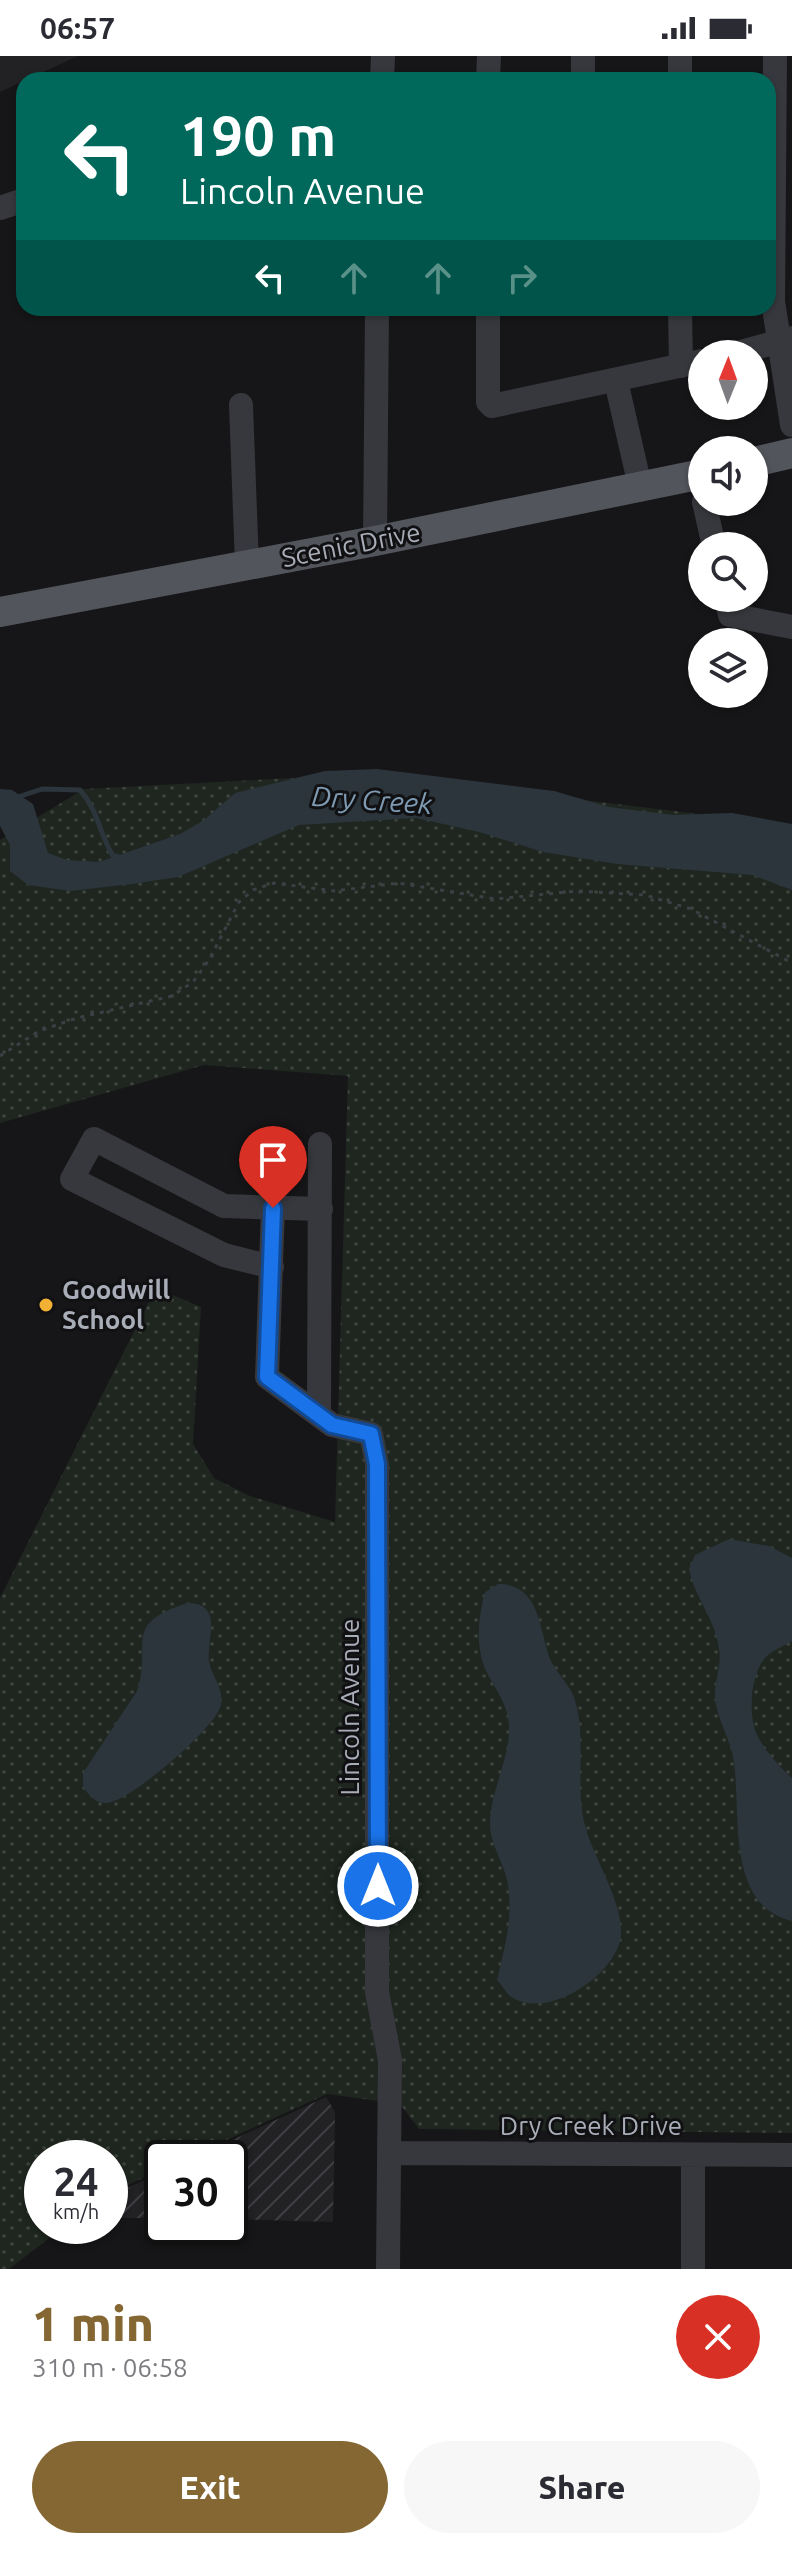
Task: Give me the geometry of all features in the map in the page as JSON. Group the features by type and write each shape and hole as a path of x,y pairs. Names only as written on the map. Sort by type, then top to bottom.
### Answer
{"main road":[{"path":"768,459 792,453"},
{"name":"Scenic Drive","path":"0,612 375,541 640,486 688,487"}],"street":[{"path":"776,291 792,425"},
{"path":"375,541 377,316"},
{"path":"488,316 488,402 492,406 688,364"},
{"path":"682,316 688,348"},
{"path":"616,381 640,486"},
{"path":"241,405 247,565"},
{"path":"729,612 730,615 792,627"},
{"path":"272,1267 224,1255 72,1179 94,1139 224,1206 321,1209"},
{"path":"319,1415 320,1144"},
{"name":"Lincoln Avenue","path":"273,1208 267,1377 332,1425 371,1434 377,1464 377,1992 390,2060 388,2269"},
{"name":"Dry Creek Drive","path":"389,2153 792,2155"},
{"path":"693,2155 693,2269"}],"path":[{"path":"0,1056 39,1031 172,996 193,982 209,960 239,902 253,890 274,883 334,891 398,883 495,899 578,891 645,895 691,909 792,963"}],"shaded area":[{"path":"0,56 78,56 43,72 16,72 16,85 0,92"},
{"path":"370,774 739,819 792,831 792,2133 419,2129 400,2104 327,2094 226,2140 144,2140 144,2177 128,2185 128,2140 24,2140 24,2244 42,2244 9,2269 0,2269 0,1598 156,1288 201,1307 193,1444 214,1478 250,1496 335,1522 348,1076 204,1065 0,1123 0,840 84,789"},
{"path":"326,2097 335,2112 333,2222 248,2220 248,2140 232,2140"},
{"path":"144,2180 144,2218 128,2218 128,2188"}],"water":[{"path":"377,769 554,791 609,807 673,815 732,813 792,824 792,890 752,875 617,864 543,852 479,832 416,818 299,825 178,877 70,891 28,885 10,871 10,845 0,826 0,789 12,790 33,804 48,853 67,860 99,862 180,834 204,820 235,793 325,771"},
{"path":"729,1539 769,1546 792,1558 792,1641 769,1655 761,1664 754,1684 752,1717 760,1741 792,1778 792,1921 771,1912 756,1897 746,1878 738,1832 734,1762 715,1698 720,1661 717,1638 689,1569 695,1555"},
{"path":"498,1584 512,1586 530,1599 551,1661 574,1697 580,1728 585,1825 614,1898 621,1928 620,1941 605,1968 577,1991 544,2003 528,2003 513,1998 497,1980 510,1902 506,1876 490,1824 509,1727 504,1705 486,1671 479,1632 485,1592"},
{"path":"187,1603 199,1605 210,1616 209,1661 220,1690 220,1708 202,1732 151,1778 118,1799 99,1802 83,1787 83,1773 137,1691 146,1628 166,1611"}],"waterway":[{"name":"Dry Creek","path":"15,798 42,789 80,790 91,806 113,856 117,856"}],"place":[{"name":"Goodwill School","path":"46,1305"}],"route":[{"path":"273,1208 271,1334 267,1377 332,1425 371,1434 377,1464 378,1886"}]}
